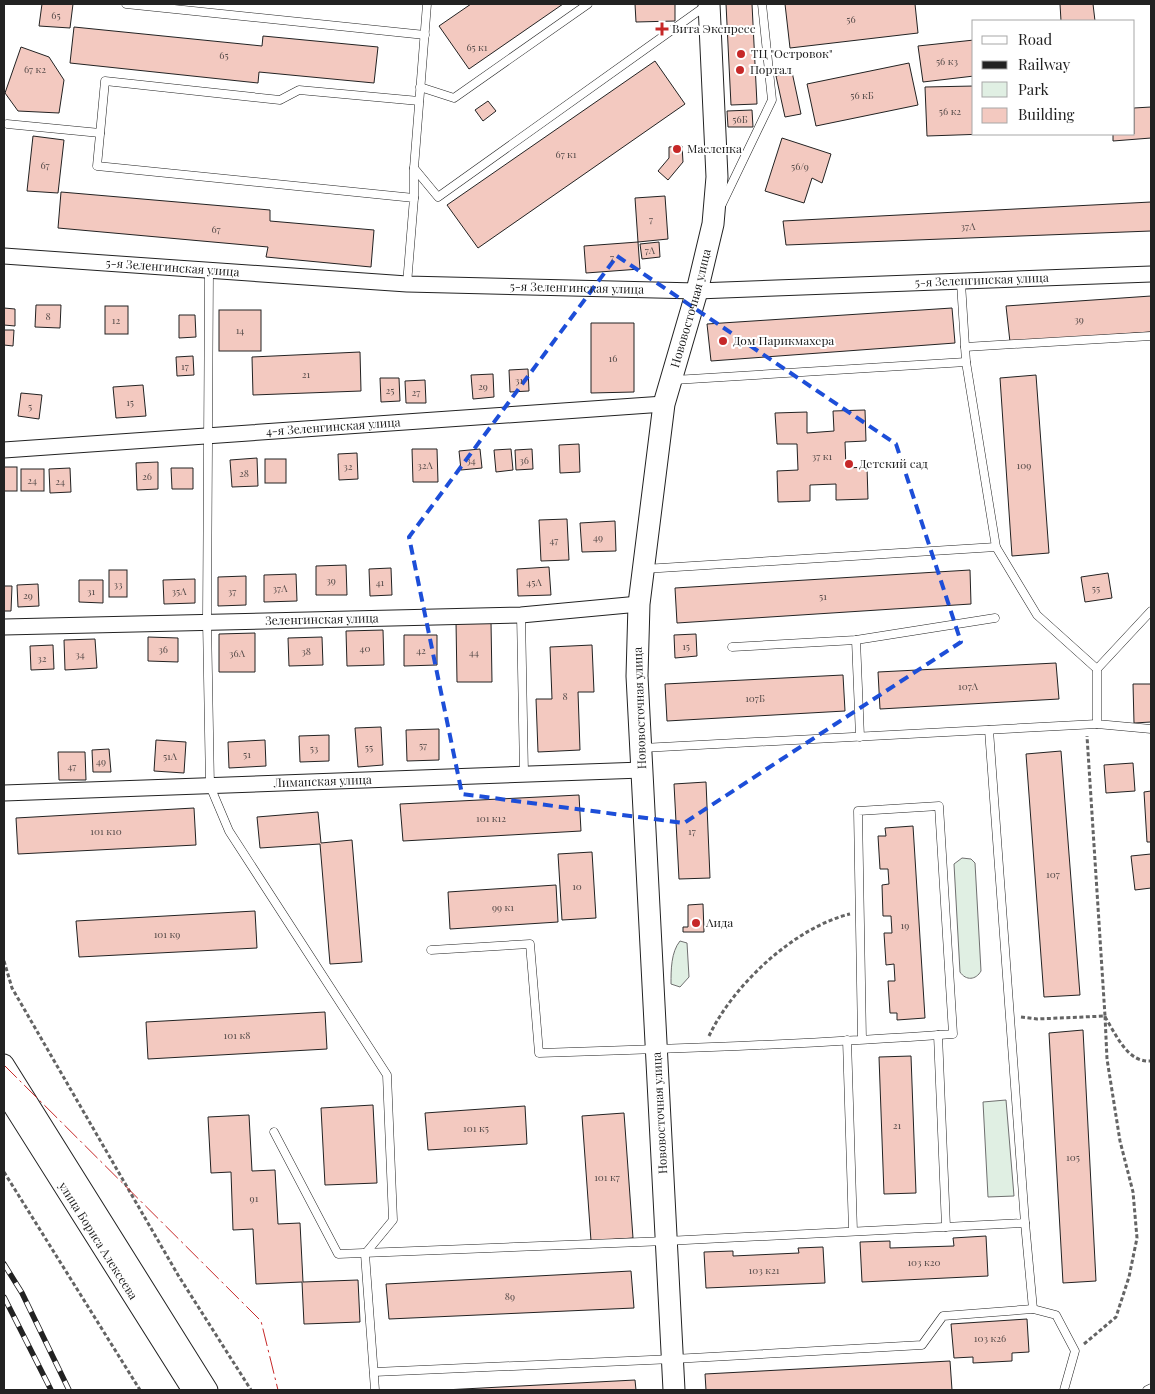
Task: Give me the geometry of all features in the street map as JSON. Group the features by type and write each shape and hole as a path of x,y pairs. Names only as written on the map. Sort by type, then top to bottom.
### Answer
{"main road":[{"name":"Нововосточная улица","path":"674,1390 637,676 639,604 664,404 697,291 713,224 717,176 709,4"}],"street":[{"name":"5-я Зеленгинская улица","path":"4,256 407,284 697,291 961,283 1151,274"},
{"name":"4-я Зеленгинская улица","path":"4,450 664,404"},
{"name":"Зеленгинская улица","path":"4,627 521,615 639,604"},
{"name":"Лиманская улица","path":"4,793 642,770"},
{"path":"4,1064 208,1390"},
{"name":"улица Бориса Алексеева","path":"4,1092 192,1390"}],"lane":[{"path":"126,4 425,35"},
{"path":"407,284 427,4"},
{"path":"420,87 454,98 588,4"},
{"path":"414,168 438,197 709,4"},
{"path":"713,224 772,100 762,4"},
{"path":"414,198 97,166 105,81 280,100 299,90 419,101"},
{"path":"7,124 100,133"},
{"path":"209,271 210,435 207,621 210,786 229,831 386,1075 393,1220 365,1254 375,1390"},
{"path":"961,283 966,362 996,547 1037,615 1098,668"},
{"path":"965,347 1151,336"},
{"path":"670,381 966,362"},
{"path":"643,569 996,547"},
{"path":"1097,724 1098,668 1151,611"},
{"path":"521,615 524,773"},
{"path":"732,647 856,640 995,618"},
{"path":"856,640 860,737"},
{"path":"641,748 1097,724 1151,729"},
{"path":"989,730 1033,1309"},
{"path":"431,950 530,944 539,1053 704,1048 953,1034 939,806 858,811 862,1039"},
{"path":"938,1035 946,1227"},
{"path":"847,1040 853,1231"},
{"path":"274,1132 338,1254 666,1241 1025,1222"},
{"path":"374,1372 673,1360 922,1344 943,1316 1033,1309 1056,1315 1075,1351 1064,1390"},
{"path":"1147,1390 1151,1388"}],"path":[{"path":"1075,1351 1116,1317 1129,1277 1137,1238 1133,1192 1120,1141 1107,1058 1086,725"},
{"path":"704,1048 716,1021 750,977 804,933 838,917 860,912"},
{"path":"4,961 12,988 178,1274 251,1390"},
{"path":"1011,1016 1038,1019 1105,1016"},
{"path":"1105,1016 1126,1052 1146,1061 1151,1061"},
{"path":"4,1172 140,1390"}],"highlighted area":[{"path":"617,256 896,444 961,642 684,823 462,794 409,537"}],"green space":[{"path":"962,858 971,859 975,863 981,971 974,978 965,977 960,972 954,864"},
{"path":"680,941 687,943 689,977 680,987 671,984 671,967 673,956"},
{"path":"1006,1100 1014,1196 988,1197 983,1102"}],"building":[{"path":"42,4 73,4 70,28 39,26"},
{"path":"471,4 563,4 469,69 439,26"},
{"path":"635,4 675,4 675,21 636,22"},
{"name":"ТЦ \"Островок\"","path":"726,4 752,4 757,104 731,105"},
{"path":"785,4 915,4 918,33 790,48"},
{"path":"1060,4 1093,4 1095,20 1061,20"},
{"path":"74,27 262,46 263,36 378,47 374,83 259,72 258,83 70,63"},
{"path":"972,40 972,76 923,82 918,46"},
{"path":"21,47 49,57 64,80 59,113 18,111 5,93"},
{"path":"655,61 685,104 478,248 447,205"},
{"path":"909,63 918,105 816,126 807,84"},
{"path":"792,72 801,114 785,117 776,76"},
{"path":"972,86 972,134 927,136 925,87"},
{"path":"488,101 496,111 483,121 475,110"},
{"path":"1151,107 1151,138 1113,141 1113,135 1135,135 1135,108"},
{"path":"752,110 753,127 728,127 727,111"},
{"path":"33,136 64,140 58,193 27,191"},
{"path":"782,138 831,154 822,183 812,178 804,203 765,191"},
{"path":"682,146 683,162 668,180 658,171 669,158 669,147"},
{"path":"61,192 270,210 270,221 374,230 371,267 266,257 268,247 58,228"},
{"path":"665,196 668,239 638,242 635,198"},
{"path":"1151,202 1151,231 786,245 783,221"},
{"path":"638,242 640,269 586,273 584,246"},
{"path":"659,242 660,257 642,259 640,244"},
{"path":"1151,296 1151,332 1010,342 1006,306"},
{"path":"36,305 61,305 60,328 35,327"},
{"path":"105,306 128,306 128,334 105,334"},
{"path":"4,308 15,309 15,326 4,325"},
{"path":"952,308 955,343 711,361 707,324"},
{"path":"219,310 261,310 261,351 219,351"},
{"path":"179,315 195,315 196,337 179,338"},
{"path":"591,323 634,323 634,392 591,393"},
{"path":"4,330 14,330 13,346 4,345"},
{"path":"360,352 361,391 253,395 252,357"},
{"path":"193,356 194,375 177,376 176,357"},
{"path":"528,369 529,391 510,392 509,370"},
{"path":"493,374 494,397 473,399 471,375"},
{"path":"1036,375 1049,553 1012,556 1000,378"},
{"path":"380,378 399,378 400,401 381,402"},
{"path":"425,380 426,403 406,403 405,381"},
{"path":"143,385 146,416 116,418 113,387"},
{"path":"21,393 42,395 39,419 18,416"},
{"path":"865,410 866,441 845,442 846,468 867,467 868,499 836,500 836,484 810,485 810,501 778,502 777,471 798,470 797,444 777,444 775,413 807,412 807,433 834,431 833,411"},
{"path":"579,444 580,472 560,473 559,445"},
{"path":"412,449 437,449 438,482 413,482"},
{"path":"480,449 482,468 461,470 459,451"},
{"path":"511,449 513,470 496,472 494,450"},
{"path":"532,449 533,469 516,470 515,450"},
{"path":"357,453 358,479 339,480 338,454"},
{"path":"257,458 258,486 232,487 230,460"},
{"path":"265,459 286,459 286,483 265,483"},
{"path":"158,462 158,489 137,490 136,463"},
{"path":"4,467 17,467 17,491 4,491"},
{"path":"70,468 71,492 50,493 49,469"},
{"path":"171,468 193,468 193,489 172,489"},
{"path":"21,469 44,469 44,491 21,491"},
{"path":"567,519 569,560 541,561 539,520"},
{"path":"615,521 616,551 582,552 580,523"},
{"path":"346,565 347,595 316,595 316,566"},
{"path":"549,567 551,595 518,596 517,569"},
{"path":"391,568 392,595 370,596 369,569"},
{"path":"109,570 127,570 127,597 109,597"},
{"path":"970,570 971,604 677,623 675,588"},
{"path":"1108,573 1112,598 1085,602 1081,577"},
{"path":"296,574 297,601 264,602 264,575"},
{"path":"246,576 246,605 218,606 218,577"},
{"path":"195,579 195,603 164,604 163,580"},
{"path":"79,580 103,580 103,603 79,602"},
{"path":"38,584 39,606 18,607 17,585"},
{"path":"4,586 12,586 11,611 4,611"},
{"path":"456,622 491,622 492,682 457,682"},
{"path":"383,630 384,665 347,666 346,631"},
{"path":"255,633 255,672 219,672 219,634"},
{"path":"696,634 697,656 675,658 674,635"},
{"path":"404,635 437,635 437,665 404,666"},
{"path":"148,637 178,638 178,662 148,661"},
{"path":"322,637 323,665 289,666 288,638"},
{"path":"95,639 97,668 65,670 64,640"},
{"path":"53,645 54,669 31,670 30,646"},
{"path":"592,645 594,692 578,692 580,750 538,752 536,699 552,699 550,647"},
{"path":"1056,663 1059,699 880,709 878,672"},
{"path":"843,675 845,711 667,721 665,684"},
{"path":"1133,684 1151,684 1151,722 1134,723"},
{"path":"381,727 383,765 358,767 355,728"},
{"path":"439,729 439,760 407,761 406,730"},
{"path":"329,735 329,761 300,762 299,736"},
{"path":"156,740 186,742 184,773 154,771"},
{"path":"265,740 266,766 229,768 228,742"},
{"path":"109,749 111,772 93,772 92,750"},
{"path":"1061,751 1080,995 1044,997 1026,754"},
{"path":"58,752 85,752 86,780 59,780"},
{"path":"1133,763 1135,791 1106,793 1104,765"},
{"path":"706,782 710,878 679,879 674,784"},
{"path":"1151,791 1151,842 1147,842 1144,792"},
{"path":"579,795 581,831 403,841 400,804"},
{"path":"194,808 196,845 18,854 16,818"},
{"path":"318,812 321,843 352,840 362,962 330,964 320,844 260,848 257,817"},
{"path":"913,826 925,1018 897,1020 897,1013 890,1013 888,981 895,981 894,964 886,965 884,933 892,933 891,916 883,916 882,885 889,884 888,869 880,869 878,836 886,836 885,828"},
{"path":"592,852 596,918 562,920 558,854"},
{"path":"1151,854 1151,888 1135,890 1131,856"},
{"path":"556,885 558,922 450,929 448,892"},
{"path":"703,904 704,932 683,932 683,927 688,927 688,905"},
{"path":"255,911 257,948 79,957 76,921"},
{"path":"325,1012 327,1049 148,1059 146,1022"},
{"path":"1083,1030 1096,1281 1063,1283 1049,1033"},
{"path":"911,1056 916,1193 884,1194 879,1057"},
{"path":"373,1105 377,1183 325,1185 321,1108"},
{"path":"525,1106 527,1144 428,1150 425,1113"},
{"path":"624,1113 633,1238 591,1241 582,1116"},
{"path":"249,1115 252,1171 275,1170 278,1224 300,1223 303,1282 358,1280 360,1322 304,1324 302,1282 256,1284 253,1229 233,1230 231,1172 211,1173 208,1117"},
{"path":"986,1236 988,1276 862,1282 860,1242 890,1241 890,1248 954,1246 953,1238"},
{"path":"823,1247 825,1283 706,1288 704,1252 733,1251 733,1256 799,1253 798,1248"},
{"path":"631,1271 634,1308 389,1319 386,1284"},
{"path":"1027,1319 1029,1352 1012,1353 1012,1361 973,1363 973,1357 954,1358 951,1324"},
{"path":"950,1361 952,1390 706,1390 705,1374"},
{"path":"635,1380 636,1390 444,1390"}],"railway":[{"path":"4,1264 22,1293 69,1390"},
{"path":"4,1297 51,1390"}],"power":[{"path":"4,1065 261,1321 278,1390"}],"place":[{"name":"Вита Экспресс","path":"662,29"},
{"name":"ТЦ \"Островок\"","path":"741,54"},
{"name":"Портал","path":"740,70"},
{"name":"Масленка","path":"677,149"},
{"name":"Дом Парикмахера","path":"723,341"},
{"name":"Детский сад","path":"849,464"},
{"name":"Аида","path":"696,923"}]}
